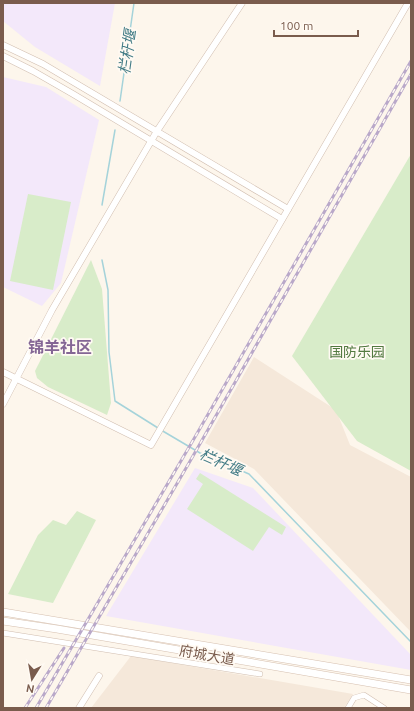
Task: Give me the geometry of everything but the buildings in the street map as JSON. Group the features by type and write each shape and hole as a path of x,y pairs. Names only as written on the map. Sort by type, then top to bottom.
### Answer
{"main road":[{"name":"府城大道","path":"3,612 411,680"},
{"name":"府城大道","path":"3,621 411,690"}],"street":[{"path":"3,404 52,310 157,131 242,3"},
{"path":"3,372 151,445 408,3"},
{"path":"3,45 43,64 288,209"},
{"path":"3,56 33,71 282,219"},
{"path":"3,632 260,674"},
{"path":"79,708 99,676"},
{"path":"348,708 354,698 364,695 384,708"}],"shaded area":[{"path":"3,3 115,3 100,86 35,47 3,21"},
{"path":"3,77 46,87 99,120 61,283 42,306 3,287"},
{"path":"254,357 336,410 350,445 411,477 411,632 254,469 205,443"},
{"path":"195,468 253,488 411,655 411,670 106,616"},
{"path":"131,656 353,694 344,708 91,708"}],"green space":[{"name":"国防乐园","path":"411,154 411,471 357,441 292,356"},
{"path":"28,194 71,202 53,290 10,281"},
{"path":"91,260 102,289 111,403 107,415 48,387 37,378 35,371"},
{"path":"200,473 286,527 282,535 269,527 253,551 187,509 203,484 196,479"},
{"path":"77,511 96,520 53,603 8,594 38,535 53,520 66,525"}],"waterway":[{"name":"栏杆堰","path":"120,101 134,3"},
{"name":"栏杆堰","path":"102,205 115,130"},
{"name":"栏杆堰","path":"102,260 108,290 109,352 115,401 158,428"},
{"name":"栏杆堰","path":"161,430 200,453 249,474 411,642"}],"railway":[{"path":"36,708 195,437 411,61"},
{"path":"46,708 189,463 411,74"},
{"path":"25,708 64,648"}],"district":[{"name":"锦羊社区","path":"60,347"}]}
